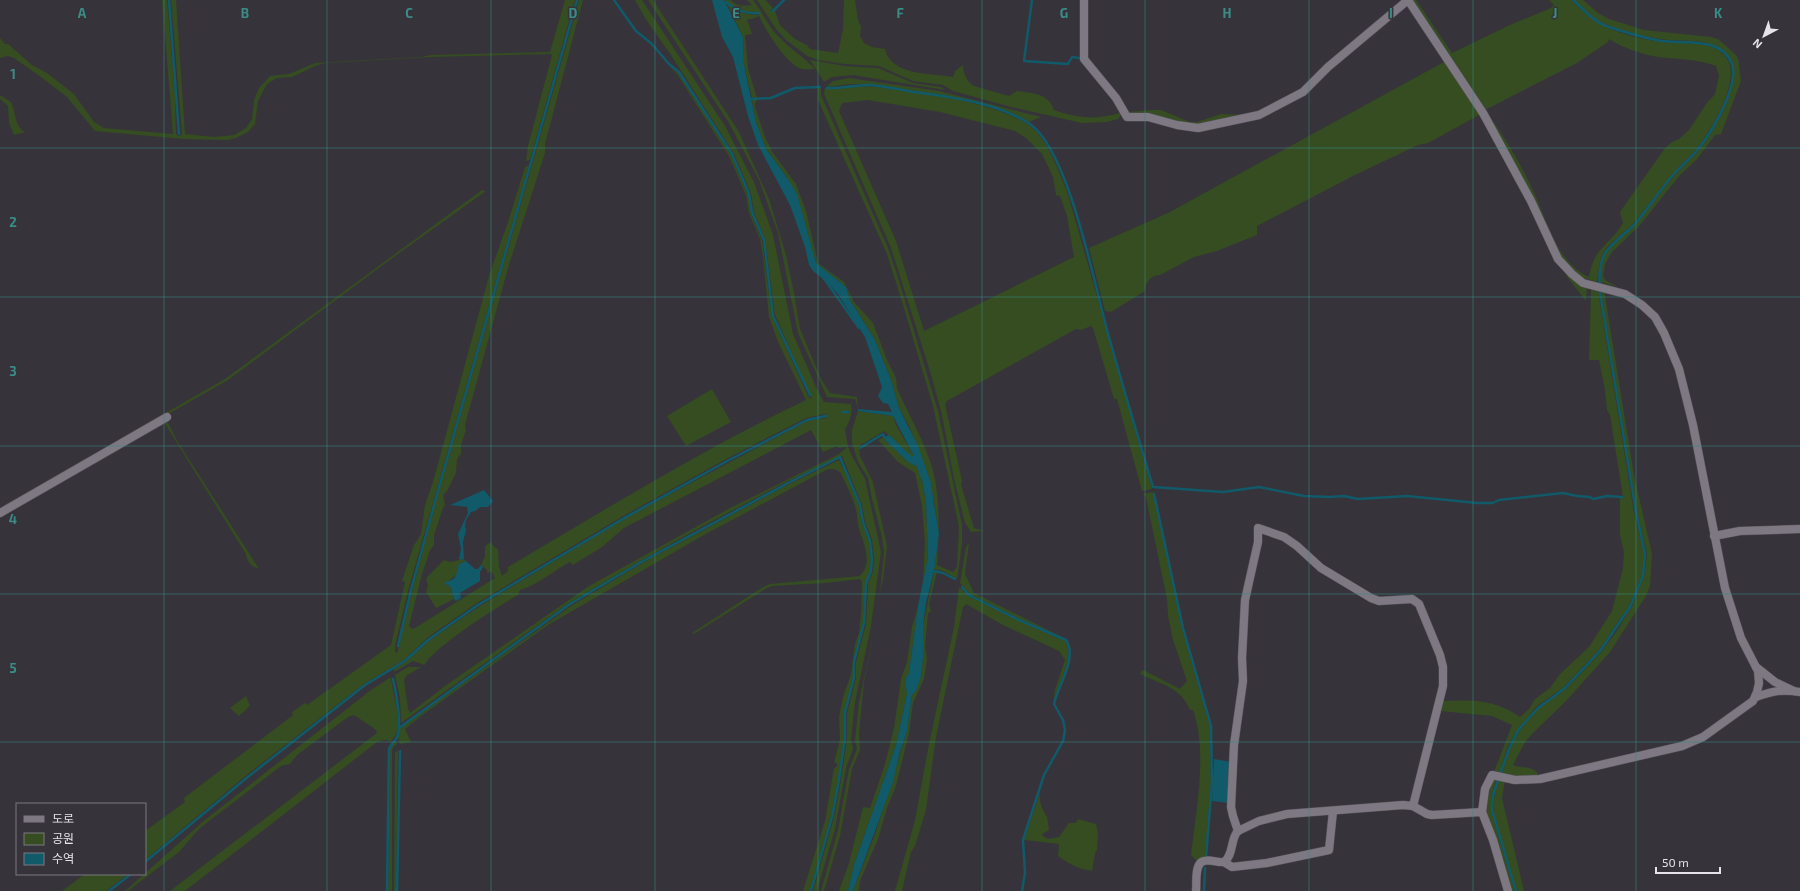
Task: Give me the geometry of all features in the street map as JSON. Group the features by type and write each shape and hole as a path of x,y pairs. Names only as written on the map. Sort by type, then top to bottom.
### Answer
{"street":[{"path":"1084,0 1084,59 1116,98 1127,118 1148,117 1177,125 1198,128 1259,115 1296,97 1328,67 1408,0 1438,43 1471,97 1483,112 1531,201 1558,259 1583,283 1625,294 1636,300 1655,317 1664,333 1679,369 1693,424 1714,536 1733,615 1741,638 1758,671 1759,683 1756,697 1753,701 1703,737 1682,746 1554,777 1527,780 1492,775 1489,778 1485,788 1482,812 1493,840 1508,891"},
{"path":"0,512 167,417"},
{"path":"1238,831 1231,806 1234,745 1243,681 1242,658 1245,600 1258,542 1258,528 1284,537 1297,546 1321,568 1371,598 1379,600 1412,599 1419,604 1440,655 1443,667 1443,686 1413,806"},
{"path":"1714,536 1740,531 1800,529"},
{"path":"1755,666 1775,682 1797,692"},
{"path":"1756,697 1778,690 1797,692"},
{"path":"1224,862 1229,856 1234,835 1238,831 1259,821 1287,814 1403,805 1413,806 1427,814 1432,815 1482,812"},
{"path":"1196,891 1197,866 1204,861 1224,862 1232,867 1267,863 1329,850 1333,811"}],"green space":[{"path":"162,0 167,0 175,95 176,134 179,136 182,134 171,0 176,0 185,134 214,137 234,135 246,128 252,119 254,100 259,88 270,76 289,74 315,63 421,57 431,55 550,52 565,0 575,0 530,160 526,161 528,146 552,55 550,54 431,57 325,63 292,77 277,78 267,84 258,101 255,124 248,132 236,138 227,140 183,139 95,131 67,97 45,80 14,58 8,56 0,58 0,38 5,44 8,44 32,65 47,73 74,94 94,122 104,128 173,134"},
{"path":"579,0 583,0 545,144 545,153 508,268 465,425 466,430 461,445 461,454 457,459 456,473 447,491 443,495 445,505 434,535 434,545 430,550 422,574 409,626 412,629 415,628 495,578 492,572 487,573 487,570 481,565 485,556 485,546 491,542 494,547 498,549 499,567 502,576 508,571 508,567 655,480 692,459 806,400 778,342 769,317 760,239 749,213 746,195 729,156 677,74 668,65 678,73 731,155 748,195 751,213 762,240 772,316 808,396 812,399 775,315 765,239 754,212 751,194 734,154 671,55 645,18 635,0 642,0 725,126 754,182 773,235 793,334 816,387 824,402 851,404 851,417 845,429 848,447 865,479 881,552 871,626 855,702 851,740 853,749 846,768 835,829 817,891 813,891 834,817 840,786 847,738 847,714 856,677 856,662 866,624 868,584 873,571 874,559 872,540 865,522 862,505 842,456 786,482 703,526 569,603 401,723 400,699 395,675 408,667 421,667 406,676 404,680 408,709 410,713 445,686 589,586 730,508 839,454 847,447 839,448 837,446 823,452 811,430 624,528 602,547 573,565 570,562 527,588 520,590 518,595 482,617 452,638 430,658 425,665 413,661 394,672 394,669 406,662 430,640 480,606 627,517 807,421 826,418 825,414 806,418 728,458 625,515 477,603 427,638 404,660 364,684 248,774 146,859 146,830 185,802 184,798 293,715 292,712 305,703 307,705 391,645 405,582 402,581 414,545 421,534 425,505 433,482 489,276 525,167 529,165 408,591 395,646 395,652 397,653 437,498"},
{"path":"648,0 653,0 739,132 769,199 786,255 800,329 821,379 830,393 857,397 858,409 855,399 827,397 798,333 778,233 759,180 729,123"},
{"path":"724,0 731,0 738,5 743,6 752,5 747,0 753,0 774,32 815,69 801,69 787,59 771,37 759,16 752,19 747,19 752,34 745,35 748,69 757,98 752,98 744,65 743,37 727,4 738,11 745,13 758,15 759,13 739,11"},
{"path":"757,0 765,0 773,8 771,11 775,11 780,25 795,39 807,45 810,49 838,53 843,29 844,0 855,0 858,20 861,27 860,36 864,43 872,47 885,49 889,58 903,69 923,74 953,77 955,71 963,65 966,77 974,86 1009,96 1017,91 1039,95 1044,97 1052,104 1054,110 1063,113 1080,117 1097,117 1114,115 1123,112 1118,119 1107,122 1082,123 1007,106 953,91 943,85 913,81 879,66 844,64 818,60 807,56 786,40 776,29"},
{"path":"1413,0 1416,0 1452,53 1510,25 1551,8 1554,5 1549,0 1571,0 1599,24 1610,29 1655,41 1704,44 1719,50 1725,56 1730,65 1731,76 1724,102 1711,128 1695,151 1678,168 1632,225 1613,241 1604,252 1599,267 1597,282 1581,277 1560,258 1449,55","holes":["1609,39 1632,50 1652,56 1695,61 1716,66 1719,76 1715,94 1706,104 1689,130 1665,148 1620,212 1623,223 1594,259 1589,277 1577,270 1560,250 1521,166 1504,137 1485,110 1577,63 1608,42"]},
{"path":"1574,0 1583,0 1598,13 1609,19 1644,30 1718,39 1738,58 1741,81 1721,134 1715,135 1697,159 1679,176 1640,225 1612,252 1605,264 1603,276 1605,280 1618,287 1600,282 1604,256 1612,245 1635,225 1669,182 1706,141 1720,118 1731,91 1733,78 1732,67 1728,57 1722,50 1714,45 1697,41 1660,39 1618,29 1596,19"},
{"path":"1444,57 1481,114 1428,143 1418,145 1353,176 1257,226 1257,235 1217,251 1194,257 1160,275 1151,278 1146,284 1145,291 1111,312 1105,311 1089,248 1168,213 1444,62"},
{"path":"810,60 845,66 878,68 913,83 941,87 945,90 853,75 832,77 824,82"},
{"path":"849,78 939,91 1041,117 1029,122 982,103 871,84 851,84 826,87 833,81"},
{"path":"853,86 894,89 970,102 1014,117 1030,126 1037,132 1048,148 1067,191 1152,489 1142,491 1117,399 1114,399 1093,328 1091,326 1081,330 1076,329 947,401 945,404 962,481 961,485 974,528 984,531 971,532 965,523 954,479 942,415 930,371 891,248 824,94 825,88 832,89","holes":["868,100 940,112 1015,131 1026,138 1042,154 1053,177 1056,195 1060,196 1067,216 1074,257 924,331 896,241 839,111 842,103"]},
{"path":"818,87 821,87 821,95 888,248 938,411 962,525 962,544 957,579 943,571 934,569 938,537 937,565 953,572 957,567 959,528 933,406 887,254 818,100"},
{"path":"0,95 11,102 17,123 25,132 14,135 9,123 8,106 0,99"},
{"path":"752,100 757,100 755,107 765,137 773,153 796,184 806,211 818,263 844,282 854,302 873,323 887,360 896,378 897,388 929,457 937,491 939,531 931,483 909,426 899,408 891,380 875,340 850,300 846,287 816,263 806,227 788,179 766,149 756,122"},
{"path":"1161,110 1190,122 1197,122 1221,114 1250,115 1196,127 1128,115 1127,112"},
{"path":"482,190 486,191 391,259 228,380 0,510 0,508 225,379"},
{"path":"1564,273 1578,284 1587,287 1586,301"},
{"path":"1591,289 1598,290 1634,512 1644,554 1642,576 1629,606 1599,650 1563,688 1537,706 1518,729 1507,748 1500,772 1494,772 1512,725 1492,716 1440,711 1442,701 1473,701 1492,704 1511,711 1520,717 1529,709 1535,699 1550,688 1560,674 1589,647 1612,611 1623,568 1624,552 1620,535 1620,497 1623,497 1610,415 1607,410 1599,360 1589,360"},
{"path":"1604,290 1634,475 1652,554 1650,586 1646,596 1610,652 1567,700 1525,742 1513,765 1532,769 1539,777 1501,776 1510,749 1520,730 1539,708 1565,690 1601,652 1631,608 1644,577 1647,554 1637,512 1606,334 1601,291"},
{"path":"712,389 731,422 686,446 667,416"},
{"path":"858,411 893,416 896,425 914,456 910,456 884,431 859,446 860,456 873,482 887,546 880,593 884,552 882,537 868,478 858,462 852,443 852,430"},
{"path":"164,422 168,423 176,439 259,569 254,567 249,562 246,554"},
{"path":"884,437 886,441 908,462 920,468 926,502 928,557 923,583 925,542 922,506 915,473 898,462 878,440"},
{"path":"839,460 850,481 859,506 862,523 869,541 871,559 870,571 865,584 863,623 854,662 853,677 844,713 844,738 837,786 831,816 810,891 803,891 825,821 834,768 837,766 837,763 834,763 840,739 839,717 843,697 851,674 855,644 859,633 862,582 860,579 825,583 772,586 694,634 692,633 770,584 860,576 864,571 867,559 865,547 858,526 857,512 840,472 834,469 828,469 704,535 548,625 421,716 405,729 411,742 400,744 398,738 399,729 571,606 644,562 789,484"},
{"path":"1153,492 1182,628 1210,726 1211,783 1205,857 1197,861 1191,855 1200,782 1200,744 1193,710 1190,710 1186,702 1175,691 1140,674 1142,670 1145,671 1180,689 1187,681 1173,640 1168,616 1167,599 1146,497 1143,494"},
{"path":"969,543 965,574 974,593 1066,639 1020,619 970,594 960,583 966,547"},
{"path":"464,559 466,561 459,564 457,574 445,584 450,586 454,599 436,608 426,592 428,586 426,578 444,560 451,562"},
{"path":"934,572 937,572 929,604 931,612 928,613 925,647 927,659 924,679 913,703 909,733 896,786 887,808 878,839 860,881 859,891 853,891 875,834 907,731 912,695 921,676 923,658 923,625"},
{"path":"959,587 969,596 1019,621 1065,641 1068,648 1067,664 1053,704 1055,690 1065,660 1059,651 1003,625 966,604 963,607 936,737 926,810 915,846 911,852 902,891 895,891 915,820 928,749 954,627"},
{"path":"918,606 909,673 905,680 907,694 896,745 854,865 848,891 839,891 849,863 863,807 870,808 885,764 894,728 901,679 907,662 912,627"},
{"path":"875,627 864,682 859,733 860,750 852,769 840,836 824,891 821,891 838,830 849,769 857,749 855,740 859,702"},
{"path":"391,677 398,720 395,736 391,741 384,740 377,742 185,891 170,891 377,733 375,729 354,715 348,717 297,755 290,764 281,766 200,828 179,852 128,891 125,891 143,875 146,875 146,872 206,819 371,690"},
{"path":"246,696 250,706 239,716 230,708"},
{"path":"396,741 397,744 392,750 392,891 388,891 390,749"},
{"path":"398,750 396,891 394,891 395,753"},
{"path":"1491,779 1497,779 1492,794 1491,810 1515,891 1510,891 1484,806"},
{"path":"1499,779 1505,780 1502,798 1524,891 1517,891 1495,820 1494,800"},
{"path":"1040,793 1040,803 1047,817 1049,830 1042,834 1048,839 1059,837 1069,823 1076,823 1078,819 1096,824 1098,833 1097,850 1095,853 1092,871 1074,866 1058,856 1059,844 1024,840"},
{"path":"84,875 127,875 106,891 62,891"}],"water":[{"path":"712,0 724,0 743,37 744,65 756,122 766,149 797,194 816,263 846,287 850,300 875,340 891,380 899,408 918,446 931,483 939,533 934,571 926,603 923,625 923,658 921,676 916,691 912,695 907,731 899,755 893,782 853,891 848,891 854,865 896,745 907,694 905,680 909,673 918,606 928,557 926,502 920,468 908,462 886,441 884,437 889,435 910,455 914,456 893,416 858,411 858,409 892,412 888,404 883,403 878,396 882,387 865,337 838,294 827,282 813,271 809,265 805,247 790,205 758,145 748,116 733,57 722,37"},
{"path":"484,490 493,501 488,507 480,507 471,512 466,520 466,530 463,542 464,559 459,560 461,549 458,534 468,513 467,507 450,505"},
{"path":"466,561 475,569 478,569 481,565 483,567 480,572 480,581 460,593 461,598 456,601 450,586 445,584 445,582 454,578 459,564"},
{"path":"1214,759 1231,762 1229,803 1212,801"}],"waterway":[{"path":"169,0 179,134"},
{"path":"398,646 411,590 436,498 577,0"},
{"path":"614,0 636,31 652,44 669,64 679,72 732,154 749,194 752,212 764,240 773,316 810,395"},
{"path":"773,11 784,0"},
{"path":"1032,0 1024,61 1068,64 1072,57 1079,58"},
{"path":"1516,891 1492,810 1493,795 1509,749 1519,729 1538,708 1564,689 1600,651 1630,607 1643,576 1645,554 1636,512 1600,293 1600,267 1603,256 1609,248 1634,225 1668,181 1704,141 1723,108 1732,84 1733,73 1732,64 1727,55 1720,49 1701,43 1655,40 1606,26 1592,18 1573,0"},
{"path":"726,2 741,11 759,13"},
{"path":"827,88 872,85 974,102 1004,111 1017,117 1030,124 1044,139 1057,162 1069,191 1109,337 1153,487 1223,492 1259,487 1304,496 1344,496 1358,499 1407,496 1477,503 1493,503 1499,500 1563,493 1590,497 1593,499 1607,496 1622,497"},
{"path":"752,99 771,98 795,88 820,87"},
{"path":"823,277 859,328"},
{"path":"842,412 848,412"},
{"path":"146,861 249,776 365,685 405,661 428,640 478,605 626,517 729,460 807,420 826,416"},
{"path":"860,448 883,434 884,437"},
{"path":"399,728 570,604 643,561 788,483 840,457 860,505 863,522 870,541 872,559 871,571 866,584 864,623 854,662 854,677 845,713 845,738 838,786 832,817 811,891"},
{"path":"918,465 922,477"},
{"path":"1154,494 1183,628 1211,726 1212,783 1206,857"},
{"path":"934,571 943,573 955,579"},
{"path":"962,587 969,595 1019,620 1066,640 1069,647 1069,663 1054,704 1063,720 1065,730 1063,741 1044,775 1023,840 1025,873 1022,891"},
{"path":"387,891 389,749 396,739 399,726 396,692 393,679"},
{"path":"397,891 400,751"},
{"path":"1204,891 1205,868"},
{"path":"109,891 130,875"}]}
